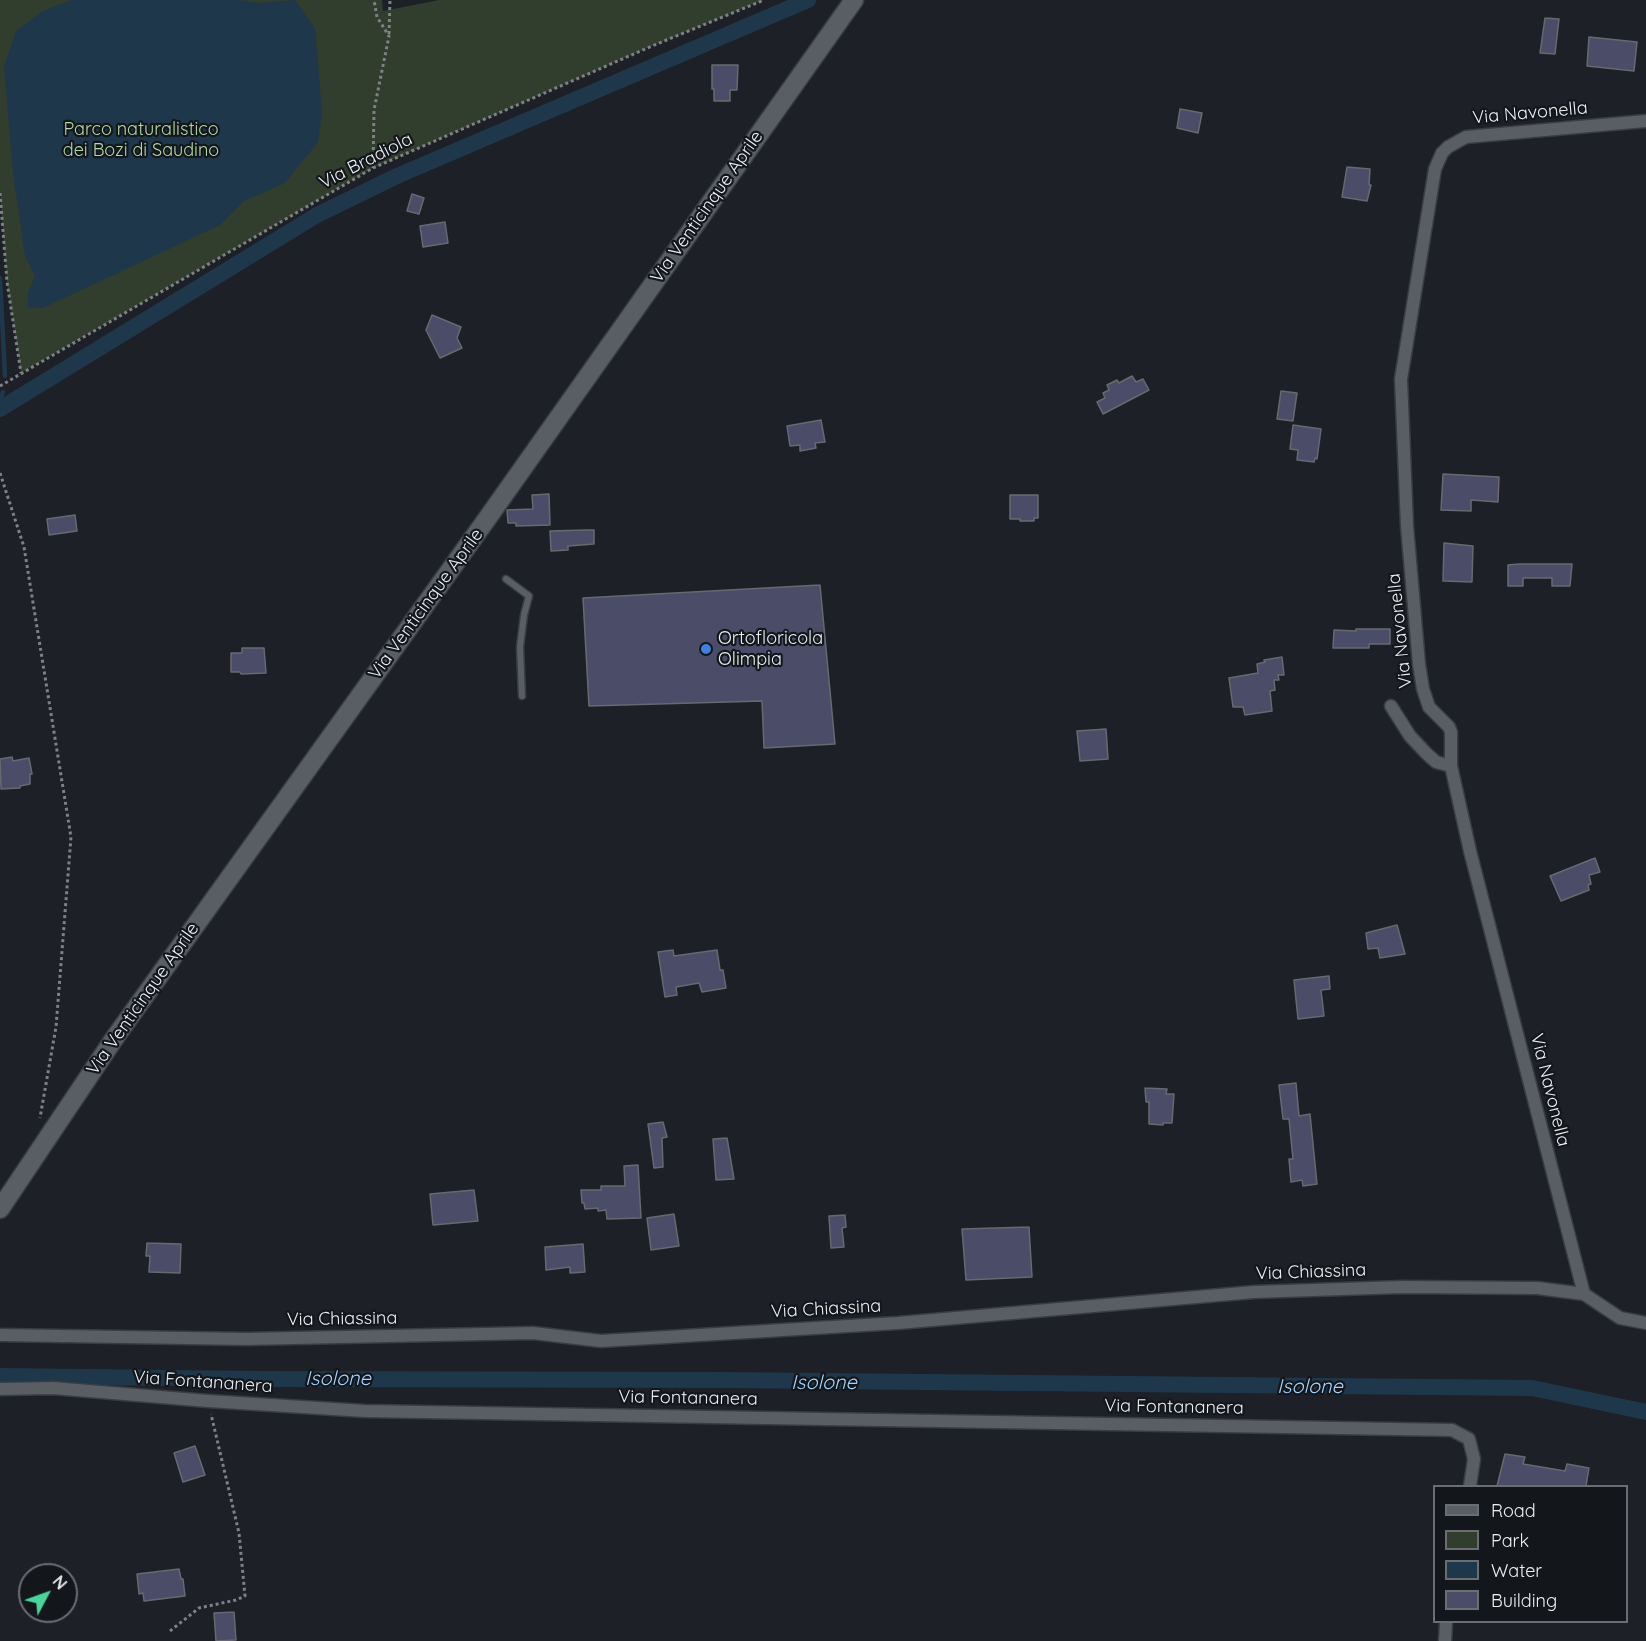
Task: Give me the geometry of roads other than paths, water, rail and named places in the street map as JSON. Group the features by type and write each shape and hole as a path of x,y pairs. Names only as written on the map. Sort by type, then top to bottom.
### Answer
{"main road":[{"name":"Via Venticinque Aprile","path":"0,1209 116,1036 489,516 854,0"}],"street":[{"name":"Via Navonella","path":"1584,1294 1470,851 1451,760 1451,732 1449,727 1429,707 1423,689 1407,526 1401,379 1435,169 1442,153 1466,137 1646,121"},
{"path":"1391,706 1410,736 1426,753 1436,762 1451,760"},
{"name":"Via Chiassina","path":"0,1335 246,1339 533,1333 601,1341 898,1323 1254,1292 1402,1287 1537,1288 1584,1294 1620,1318 1646,1323"},
{"name":"Via Fontananera","path":"0,1389 53,1388 365,1411 1452,1430 1468,1439 1474,1459 1470,1485"},
{"path":"1444,1641 1446,1623"}],"lane":[{"path":"506,579 529,596 520,647 522,696"}],"water":[{"name":"Parco naturalistico dei Bozi di Saudino","path":"72,0 238,0 260,3 295,0 315,28 322,112 318,142 285,183 244,201 220,225 43,308 28,307 28,293 35,276 25,256 13,173 4,67 16,31 43,11"}],"waterway":[{"path":"0,409 317,215 397,176 808,0"},
{"path":"0,278 5,376"},
{"path":"0,400 3,392"},
{"name":"Isolone","path":"0,1376 1532,1388 1646,1412"}],"place":[{"name":"Ortofloricola Olimpia","path":"706,649"}]}
